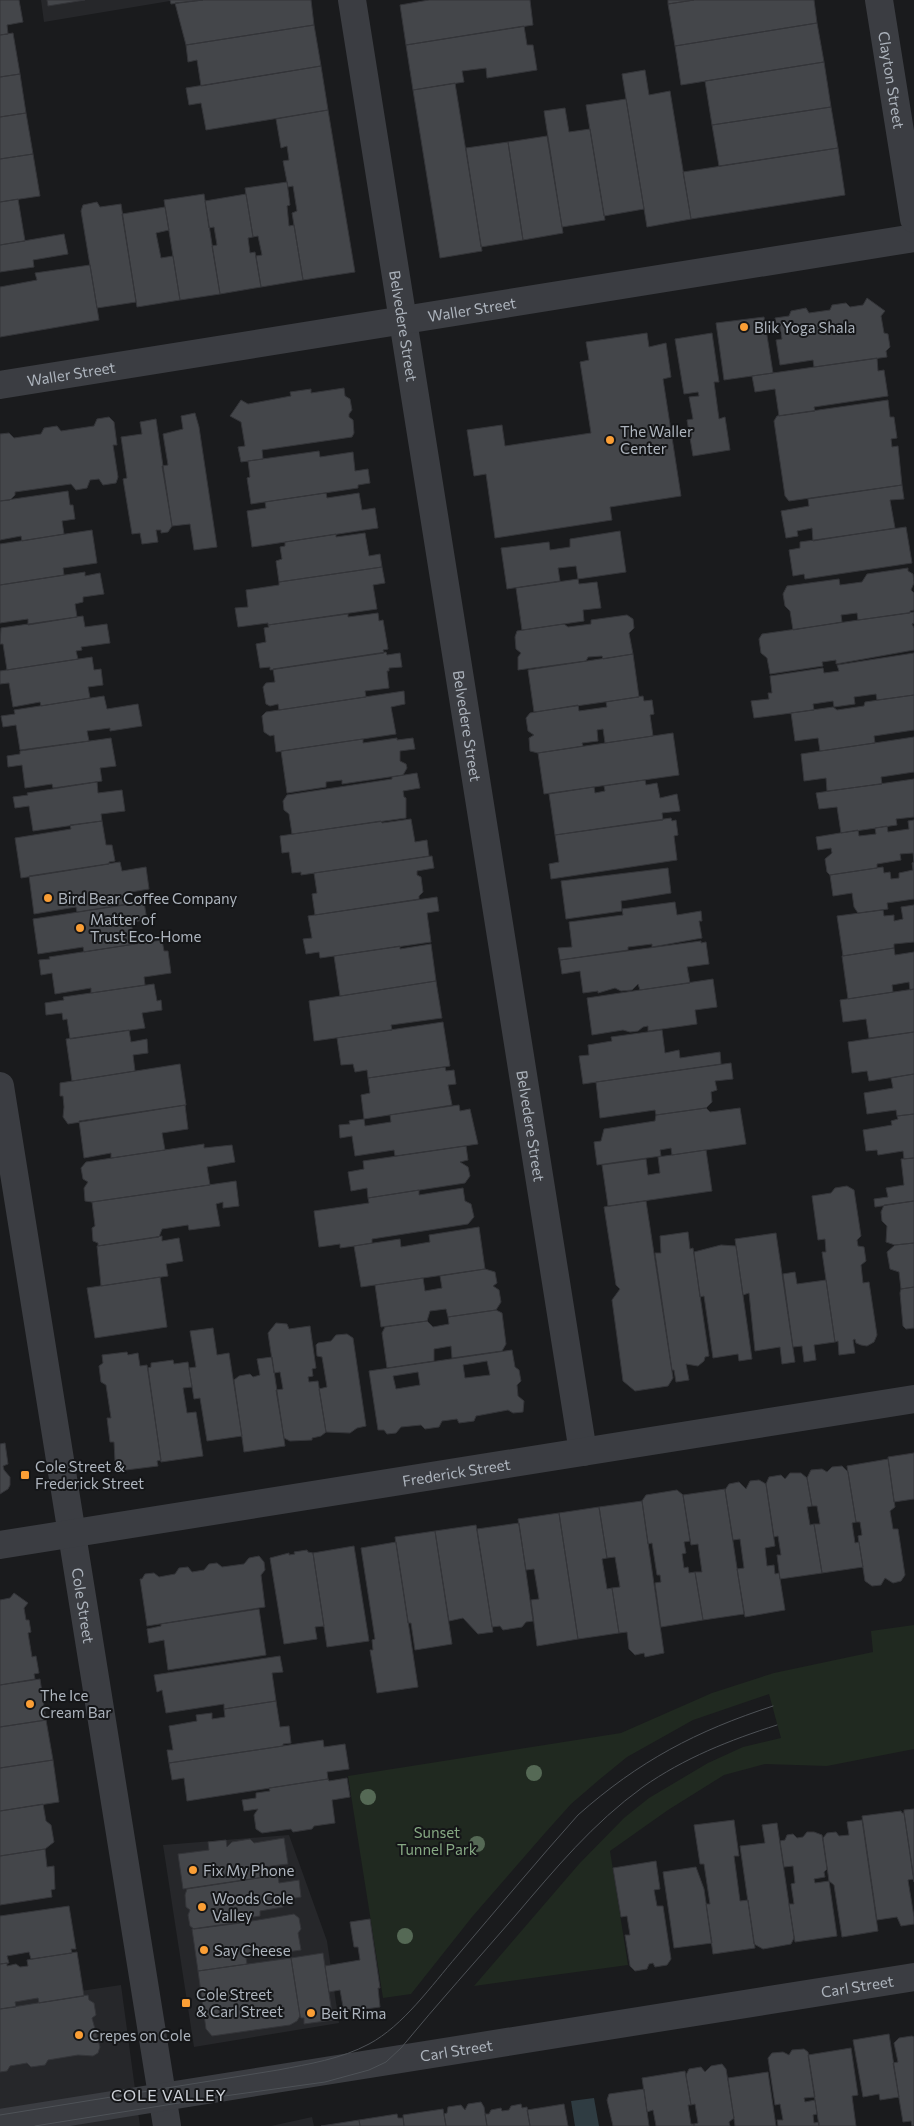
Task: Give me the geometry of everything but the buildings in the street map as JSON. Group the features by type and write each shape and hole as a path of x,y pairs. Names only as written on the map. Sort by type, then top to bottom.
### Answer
{"street":[{"name":"Belvedere Street","path":"352,0 584,1452"},
{"name":"Clayton Street","path":"879,0 914,218"},
{"name":"Waller Street","path":"0,385 914,238"},
{"name":"Cole Street","path":"0,1086 167,2126"},
{"name":"Frederick Street","path":"0,1545 914,1398"},
{"name":"Carl Street","path":"0,2123 914,1977"}],"shaded area":[{"path":"41,0 176,0 44,22"},
{"path":"289,1835 327,1941 339,2023 194,2047 163,1845"},
{"path":"121,1985 140,2126 0,2126 0,2003"},
{"path":"594,2098 599,2126 575,2126 571,2101"},
{"path":"312,2117 314,2126 271,2126"}],"green space":[{"name":"Sunset Tunnel Park","path":"914,1625 914,1749 827,1766 765,1764 724,1775 668,1810 610,1851 628,1965 474,1986 579,1864 624,1818 649,1798 708,1763 743,1747 781,1738 769,1694 693,1720 627,1757 571,1804 472,1917 411,1994 383,1998 348,1776 621,1733 712,1693 774,1673 873,1652 871,1631"}],"tram line":[{"path":"0,2115 290,2068 336,2057 369,2044 394,2027 416,2004 578,1815 623,1779 669,1750 719,1726 773,1706"},
{"path":"35,2126 325,2082 369,2070 386,2062 401,2048 560,1864 591,1831 625,1801 675,1767 725,1744 777,1725"}],"place":[{"name":"Blik Yoga Shala","path":"744,327"},
{"name":"The Waller Center","path":"610,440"},
{"name":"Bird Bear Coffee Company","path":"48,898"},
{"name":"Matter of Trust Eco-Home","path":"80,928"},
{"name":"Cole Street & Frederick Street","path":"25,1475"},
{"name":"The Ice Cream Bar","path":"30,1704"},
{"name":"Fix My Phone","path":"193,1870"},
{"name":"Woods Cole Valley","path":"202,1907"},
{"name":"Say Cheese","path":"204,1950"},
{"name":"Cole Street & Carl Street","path":"186,2003"},
{"name":"Beit Rima","path":"311,2013"},
{"name":"Crepes on Cole","path":"79,2035"}],"district":[{"name":"COLE VALLEY","path":"169,2094"}]}
